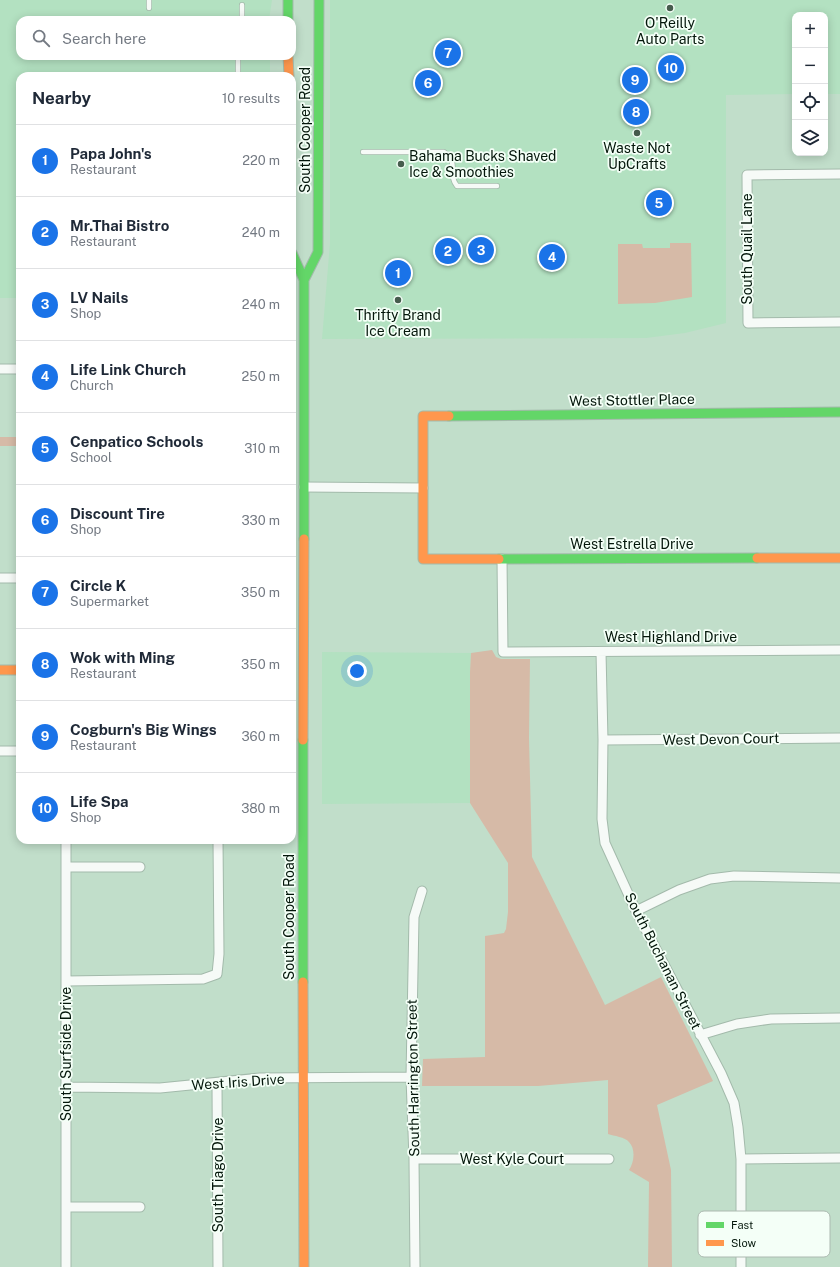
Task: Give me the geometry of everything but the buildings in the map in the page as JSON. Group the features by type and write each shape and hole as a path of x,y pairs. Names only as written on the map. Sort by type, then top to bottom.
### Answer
{"main road":[{"path":"288,0 288,16"},
{"name":"South Cooper Road","path":"304,280 318,252 319,0"},
{"name":"South Cooper Road","path":"288,60 288,72"},
{"name":"South Cooper Road","path":"296,262 304,280 304,1267"},
{"name":"West Stottler Place","path":"423,488 423,416 840,412"},
{"name":"West Estrella Drive","path":"423,488 423,559 840,558"},
{"path":"296,669 303,669"},
{"path":"0,670 16,670"}],"street":[{"name":"South Quail Lane","path":"840,174 747,175 748,323 840,322"},
{"path":"0,369 16,369"},
{"path":"304,487 423,488"},
{"name":"West Highland Drive","path":"502,559 503,652 840,650"},
{"path":"0,578 16,578"},
{"name":"South Buchanan Street","path":"601,652 603,740 602,819 605,843 636,911 721,1073 734,1103 741,1159 741,1211"},
{"name":"West Devon Court","path":"603,740 840,738"},
{"path":"0,751 16,751"},
{"name":"South Surfside Drive","path":"66,844 66,1267"},
{"path":"66,981 203,979 216,974 219,954 218,844"},
{"path":"66,867 140,867"},
{"path":"636,911 678,890 710,879 734,876 840,878"},
{"name":"South Harrington Street","path":"415,1267 414,1159 411,1076 414,917 422,891"},
{"path":"700,1035 737,1024 771,1019 840,1018"},
{"name":"West Iris Drive","path":"66,1087 160,1088 260,1078 411,1076"},
{"name":"South Tiago Drive","path":"217,1083 218,1267"},
{"path":"741,1159 840,1158"},
{"name":"West Kyle Court","path":"414,1159 609,1159"},
{"path":"66,1207 140,1207"}],"lane":[{"path":"149,0 149,8"},
{"path":"242,5 242,16"},
{"path":"238,60 238,72"},
{"path":"363,152 444,152 451,158 453,163 453,178 457,186 497,186"}],"shaded area":[{"path":"0,0 272,0 270,16 16,16 16,60 270,60 270,72 16,72 16,298 0,298"},
{"path":"330,0 840,0 840,94 828,94 828,12 792,12 792,94 726,95 726,323 685,333 646,338 322,339 330,243"},
{"path":"670,243 691,243 692,297 655,303 618,304 618,244 642,244 643,248 670,248"},
{"path":"0,437 16,437 16,446 0,446"},
{"path":"492,650 496,657 501,659 530,659 529,738 532,857 605,1005 661,977 713,1081 657,1105 671,1170 672,1267 648,1267 649,1182 629,1170 634,1156 633,1148 629,1142 622,1138 608,1134 608,1080 538,1086 422,1086 423,1059 485,1057 485,936 504,933 506,929 508,912 508,863 470,803 471,653"},
{"path":"322,652 471,653 470,803 322,804"}],"traffic: fast":[{"path":"288,0 288,16"},
{"path":"304,280 318,252 319,0"},
{"path":"296,262 304,280 304,539"},
{"path":"449,416 840,412"},
{"path":"499,559 757,558"},
{"path":"303,740 303,982"}],"traffic: slow":[{"path":"288,60 289,72"},
{"path":"449,416 423,416 423,559 499,559"},
{"path":"303,740 304,539"},
{"path":"757,558 840,558"},
{"path":"0,670 16,670"},
{"path":"303,982 304,1267"}],"place":[{"name":"O'Reilly Auto Parts","path":"670,8"},
{"name":"Circle K","path":"448,53"},
{"name":"Life Spa","path":"671,68"},
{"name":"Cogburn's Big Wings","path":"635,80"},
{"name":"Discount Tire","path":"428,83"},
{"name":"Wok with Ming","path":"636,112"},
{"name":"Waste Not UpCrafts","path":"637,133"},
{"name":"Bahama Bucks Shaved Ice & Smoothies","path":"401,164"},
{"name":"Cenpatico Schools","path":"659,203"},
{"name":"LV Nails","path":"481,250"},
{"name":"Mr.Thai Bistro","path":"448,251"},
{"name":"Life Link Church","path":"552,257"},
{"name":"Papa John's","path":"398,273"},
{"name":"Thrifty Brand Ice Cream","path":"398,300"}]}
